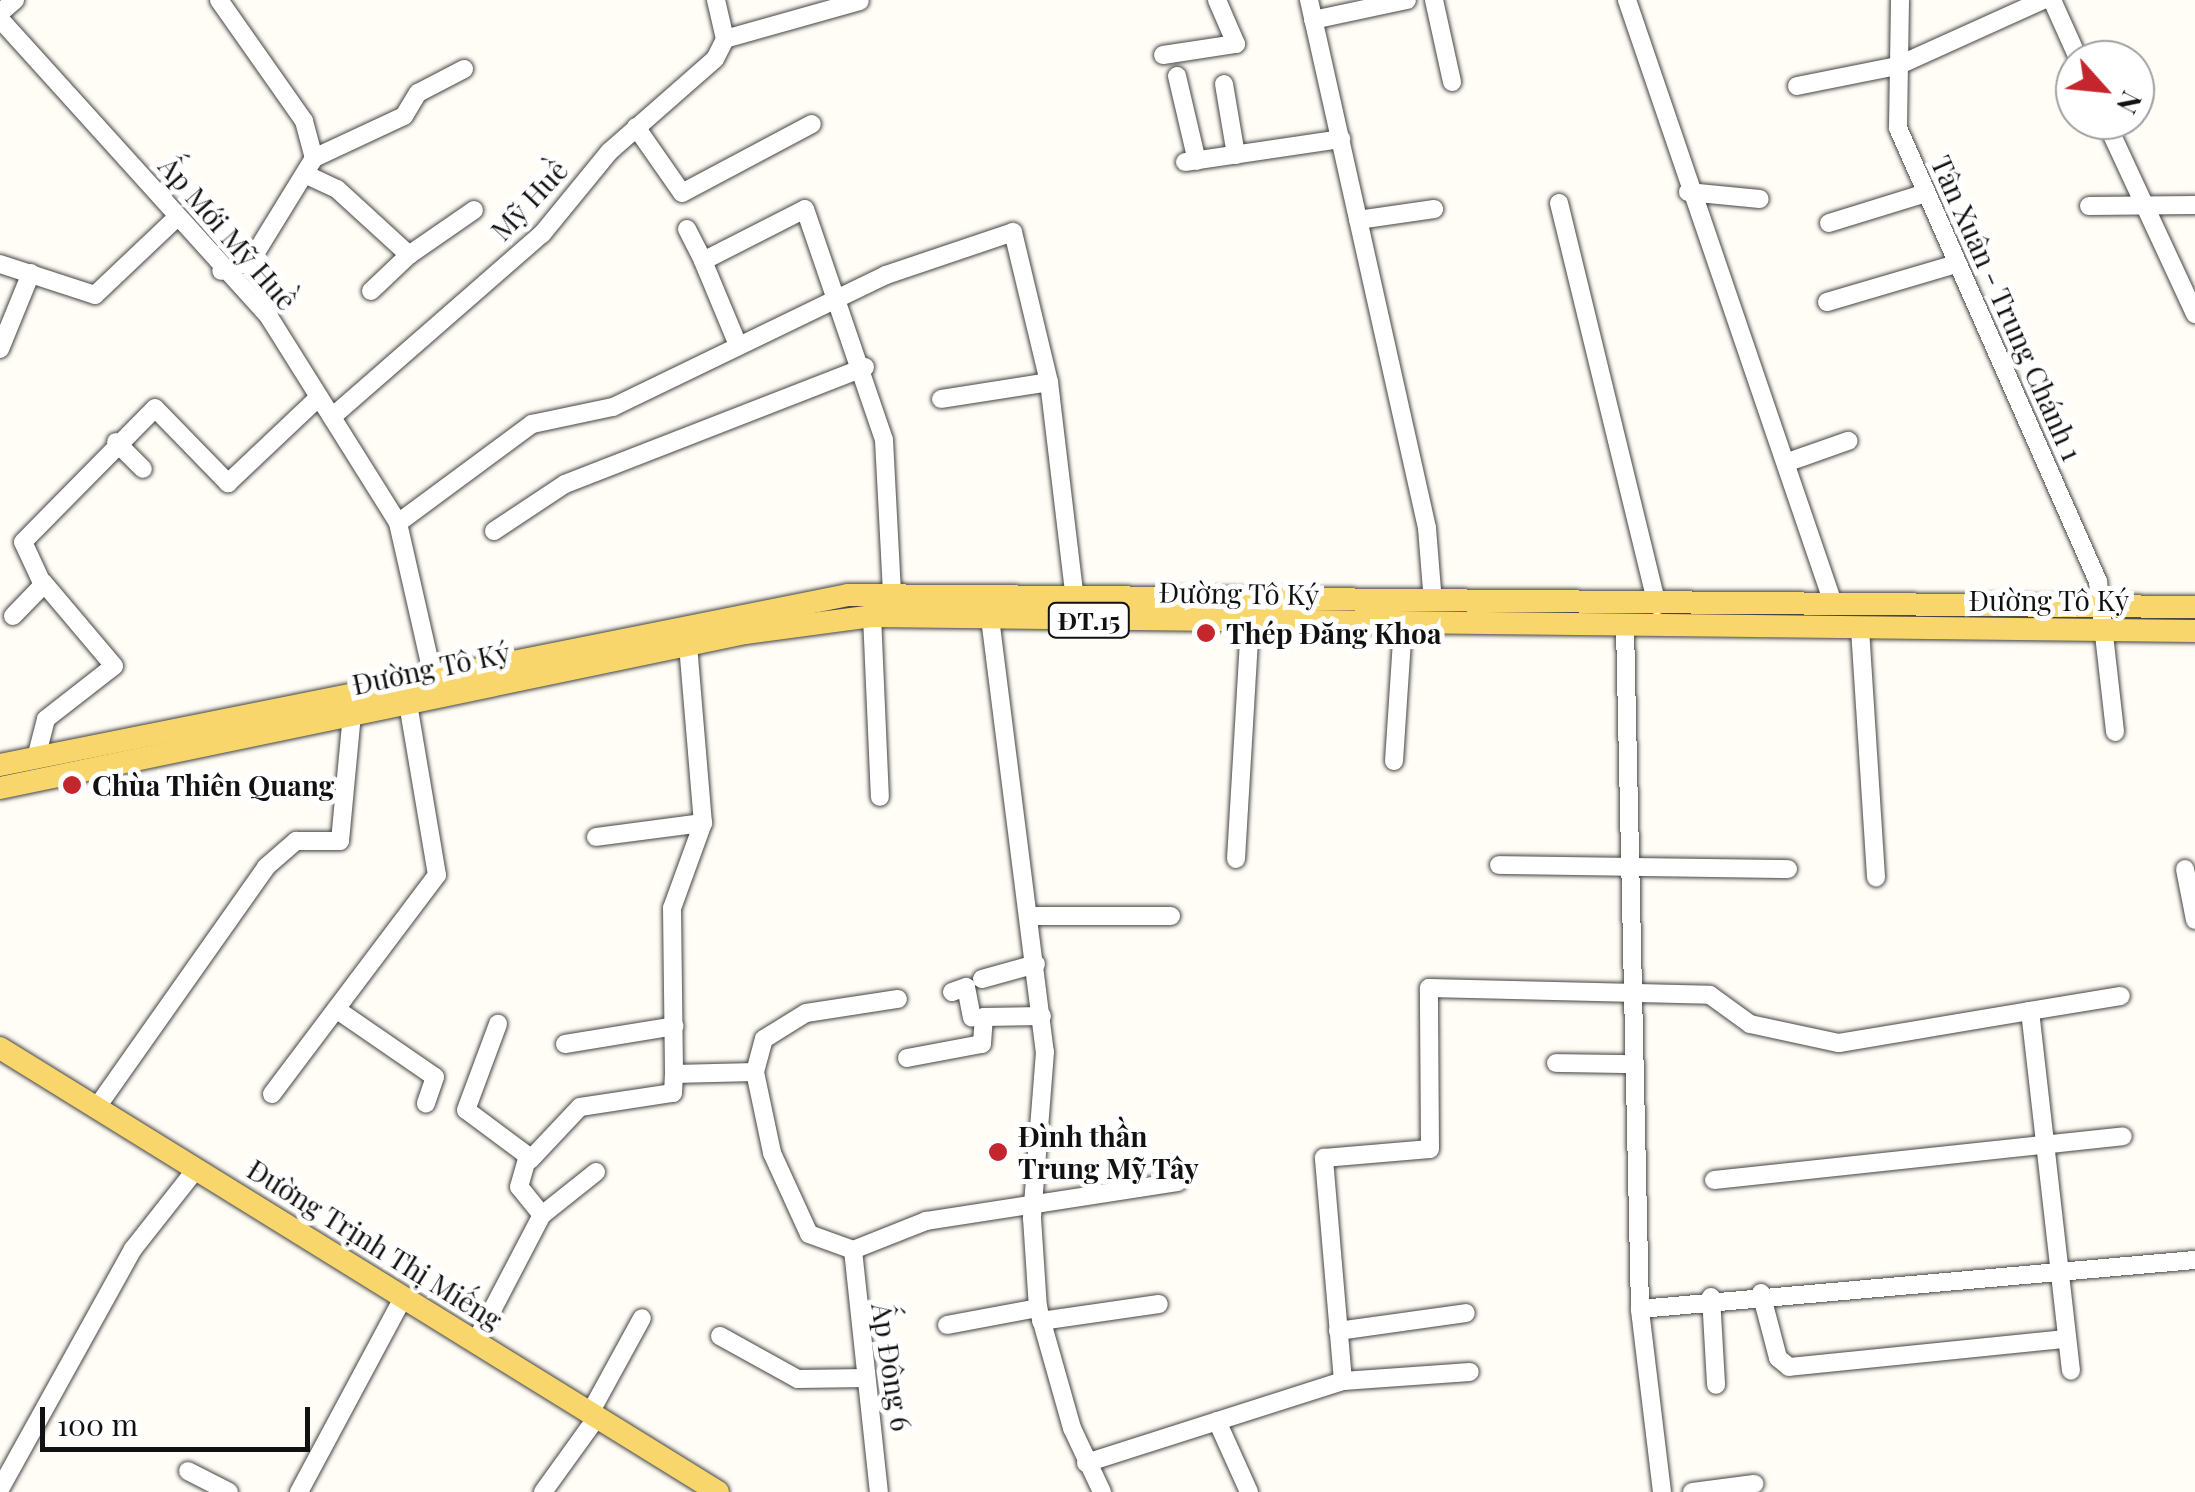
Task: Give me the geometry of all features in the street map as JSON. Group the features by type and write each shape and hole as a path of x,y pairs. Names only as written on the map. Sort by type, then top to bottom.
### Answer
{"main road":[{"name":"Đường Tô Ký","path":"0,765 794,602 892,594 988,607"},
{"name":"Đường Tô Ký","path":"0,788 688,645 872,616 988,607 1433,602 1834,606 2101,619 2195,631"},
{"name":"Đường Tô Ký","path":"1076,608 1250,624 1860,629 2101,619 2195,607"},
{"name":"Đường Trịnh Thị Miếng","path":"0,1048 718,1492"}],"street":[{"path":"2,21 14,0"},
{"path":"219,0 304,121 312,167 409,255"},
{"path":"716,0 725,39 860,2"},
{"path":"1163,55 1236,44 1217,0"},
{"path":"1308,0 1427,528 1433,602"},
{"path":"1313,20 1407,0"},
{"path":"1434,0 1452,82"},
{"path":"1627,0 1688,192 1788,462 1834,606"},
{"name":"Tân Xuân - Trung Chánh 1","path":"1900,0 1898,128 2098,582 2115,732"},
{"path":"1798,86 1896,66 2043,0"},
{"path":"2052,0 2069,40"},
{"name":"Ấp Mới Mỹ Huề","path":"2,21 222,270 269,316 398,523 433,677"},
{"name":"Mỹ Huề","path":"332,417 542,234 636,128 715,59 725,39"},
{"path":"222,270 250,262 312,167 404,116 418,93 464,69"},
{"path":"1177,76 1191,162 1341,139"},
{"path":"1224,84 1236,155"},
{"path":"636,128 682,192 812,124"},
{"path":"2114,140 2195,314"},
{"path":"1688,192 1760,199"},
{"path":"1830,223 1926,193"},
{"path":"2089,206 2142,202 2195,205"},
{"path":"1559,203 1657,606"},
{"path":"703,261 804,208 865,367 884,440 892,594"},
{"path":"1358,220 1434,208"},
{"path":"371,291 409,255 474,210"},
{"path":"0,264 94,295 176,218"},
{"path":"687,229 738,345"},
{"path":"398,523 532,424 613,407 840,297 1012,232 1048,382 1076,608"},
{"path":"1827,302 1956,264"},
{"path":"2,339 31,273"},
{"path":"494,530 565,484 865,367"},
{"path":"941,399 1048,382"},
{"path":"36,758 46,719 112,671 43,582 23,542 116,442 156,408 228,484 319,397"},
{"path":"1788,462 1848,441"},
{"path":"116,442 143,469"},
{"path":"13,616 43,582"},
{"path":"988,607 1032,916 1042,1016 1032,1200 1040,1314 1086,1463 1102,1492"},
{"path":"872,616 880,798"},
{"path":"1236,859 1250,624"},
{"path":"1394,761 1403,626"},
{"path":"1625,627 1629,1064 1640,1308 1662,1492"},
{"path":"1860,629 1876,877"},
{"path":"674,1084 672,908 703,822 688,645"},
{"path":"272,1094 437,875 408,704"},
{"path":"97,1107 266,867 296,841 340,841 352,715"},
{"path":"596,837 703,822"},
{"path":"1499,865 1626,862 1788,870"},
{"path":"2185,868 2195,920"},
{"path":"1032,916 1171,916"},
{"path":"982,979 1036,964"},
{"path":"907,1058 982,1044 971,1019 966,987 952,992"},
{"path":"1343,1381 1324,1158 1430,1149 1428,988 1710,994 1750,1024 1839,1044 2120,996"},
{"path":"898,999 806,1013 764,1039 755,1072 772,1153 809,1234 853,1250 926,1221 1032,1200 1178,1182"},
{"path":"336,1009 435,1077 426,1103"},
{"path":"2030,1012 2064,1270 2071,1371"},
{"path":"971,1019 1042,1016"},
{"path":"498,1024 466,1110 530,1160"},
{"path":"565,1044 675,1026"},
{"path":"1556,1063 1629,1064"},
{"path":"542,1215 520,1186 530,1160 580,1107 674,1084 755,1072"},
{"path":"1714,1180 2047,1146 2071,1135 2123,1136"},
{"path":"0,1489 133,1248 197,1168"},
{"path":"476,1341 542,1215 596,1172"},
{"name":"Ấp Đông 6","path":"853,1250 879,1492"},
{"path":"1640,1308 1711,1297 2195,1260"},
{"path":"1761,1293 1778,1358 1789,1367 2067,1339"},
{"path":"299,1492 404,1296"},
{"path":"1711,1297 1716,1386"},
{"path":"947,1325 1159,1304"},
{"path":"1338,1331 1466,1312"},
{"path":"543,1492 594,1415 642,1318"},
{"path":"720,1336 798,1379 866,1378"},
{"path":"1086,1463 1343,1381 1470,1372"},
{"path":"1217,1422 1249,1492"},
{"path":"188,1471 228,1492"},
{"path":"1692,1492 1754,1484"}],"place":[{"name":"Thép Đăng Khoa","path":"1206,633"},
{"name":"Chùa Thiên Quang","path":"72,785"},
{"name":"Đình thần Trung Mỹ Tây","path":"998,1152"}]}
